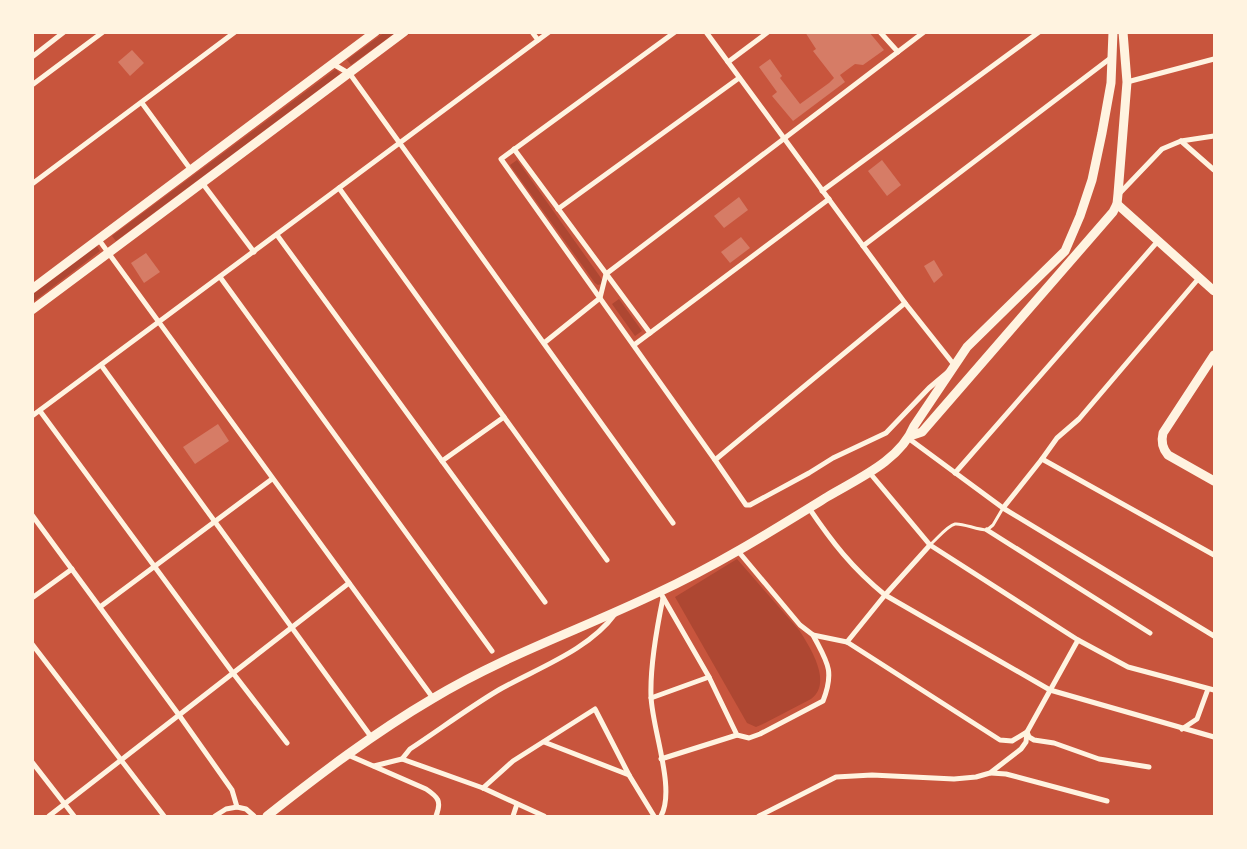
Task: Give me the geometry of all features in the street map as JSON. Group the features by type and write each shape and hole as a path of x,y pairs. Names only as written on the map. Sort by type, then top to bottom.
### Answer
{"street":[{"path":"32,57 64,32"},
{"path":"32,85 103,32"},
{"path":"32,184 142,104 235,32"},
{"path":"32,289 376,32"},
{"path":"32,310 404,32"},
{"path":"532,32 538,40"},
{"path":"32,416 549,32"},
{"path":"675,32 501,159 748,505 839,455 886,433 941,376 953,368"},
{"path":"706,32 953,368"},
{"path":"728,62 768,32"},
{"path":"880,32 898,52"},
{"path":"544,343 600,298 606,274 924,32"},
{"path":"822,191 1039,32"},
{"path":"268,816 346,754 433,698 503,662 617,612 662,595 885,461 909,437 914,426 966,348 1064,250 1080,216 1092,180 1110,92 1113,32"},
{"path":"909,437 922,432 1113,212 1118,199 1127,82 1123,32"},
{"path":"863,246 1113,56"},
{"path":"1127,82 1214,59"},
{"path":"333,64 350,74 673,523"},
{"path":"558,210 739,78"},
{"path":"142,104 191,170"},
{"path":"1118,199 1162,148 1181,142 1214,136"},
{"path":"1181,142 1214,170"},
{"path":"514,149 650,333"},
{"path":"203,184 254,252"},
{"path":"340,188 607,560"},
{"path":"634,345 829,199"},
{"path":"1118,199 1158,241 1214,291"},
{"path":"277,235 544,602"},
{"path":"99,240 433,698"},
{"path":"955,473 1158,241"},
{"path":"220,277 492,651"},
{"path":"1003,508 1057,438 1079,419 1199,278"},
{"path":"715,460 905,303"},
{"path":"1214,355 1163,433 1162,439 1164,450 1168,455 1214,481"},
{"path":"101,365 372,738"},
{"path":"40,410 233,673 287,743"},
{"path":"442,461 504,417"},
{"path":"909,437 1003,508 1214,636"},
{"path":"1042,459 1214,555"},
{"path":"869,472 930,545 1078,640 1128,667 1214,690"},
{"path":"100,607 272,479"},
{"path":"809,508 834,546 862,576 885,595 1050,690 1214,737"},
{"path":"32,515 232,790 237,806"},
{"path":"987,530 1150,633"},
{"path":"847,642 885,595 930,545"},
{"path":"661,759 737,735 749,738 760,734 823,700 828,687 830,674 823,654 812,635 800,625 738,550"},
{"path":"32,598 72,569"},
{"path":"49,816 349,583"},
{"path":"662,595 709,677 737,735"},
{"path":"661,816 665,809 666,786 651,698 662,595"},
{"path":"402,759 410,749 490,695 568,653 602,630 617,612"},
{"path":"812,635 847,642 1000,740 1012,741 1027,732"},
{"path":"990,773 1021,749 1026,742 1027,732 1078,640"},
{"path":"32,644 164,816"},
{"path":"651,698 709,677"},
{"path":"1182,728 1197,720 1208,689"},
{"path":"483,788 513,761 595,709 629,775 654,816"},
{"path":"1027,732 1029,737 1034,740 1054,742 1099,759 1149,767"},
{"path":"544,742 629,775"},
{"path":"346,754 426,788 437,796 439,803 436,816"},
{"path":"374,766 402,759 483,788 544,816"},
{"path":"32,762 74,816"},
{"path":"760,816 836,777 872,775 954,779 976,777 990,773 1006,774 1107,801"},
{"path":"513,816 517,804"},
{"path":"216,816 226,809 237,806 246,809 254,816"}],"lane":[{"path":"930,545 951,526 957,524 978,530 987,530 993,525 1003,508"}],"shaded area":[{"path":"385,32 395,33 351,65 347,60"},
{"path":"336,69 340,74 116,241 112,236"},
{"path":"517,160 601,278 601,284 595,283 510,165"},
{"path":"97,246 100,251 33,302 33,294"},
{"path":"619,299 642,331 635,336 612,304"},
{"path":"737,559 799,630 809,646 820,675 820,684 817,692 811,699 756,727 747,723 675,597"}],"building":[{"path":"805,32 869,32 884,50 863,65 855,64 840,75 845,82 793,121 772,96 777,92 759,67 770,59 782,76 780,78 800,104 829,83 834,78 813,51 816,49"},
{"path":"132,50 144,63 130,76 118,62"},
{"path":"882,160 901,185 887,196 868,171"},
{"path":"739,197 748,210 724,228 714,216"},
{"path":"741,237 750,248 730,263 721,252"},
{"path":"146,253 160,272 144,283 131,263"},
{"path":"934,260 943,275 934,283 924,266"},
{"path":"218,424 229,441 195,464 183,447"}]}
